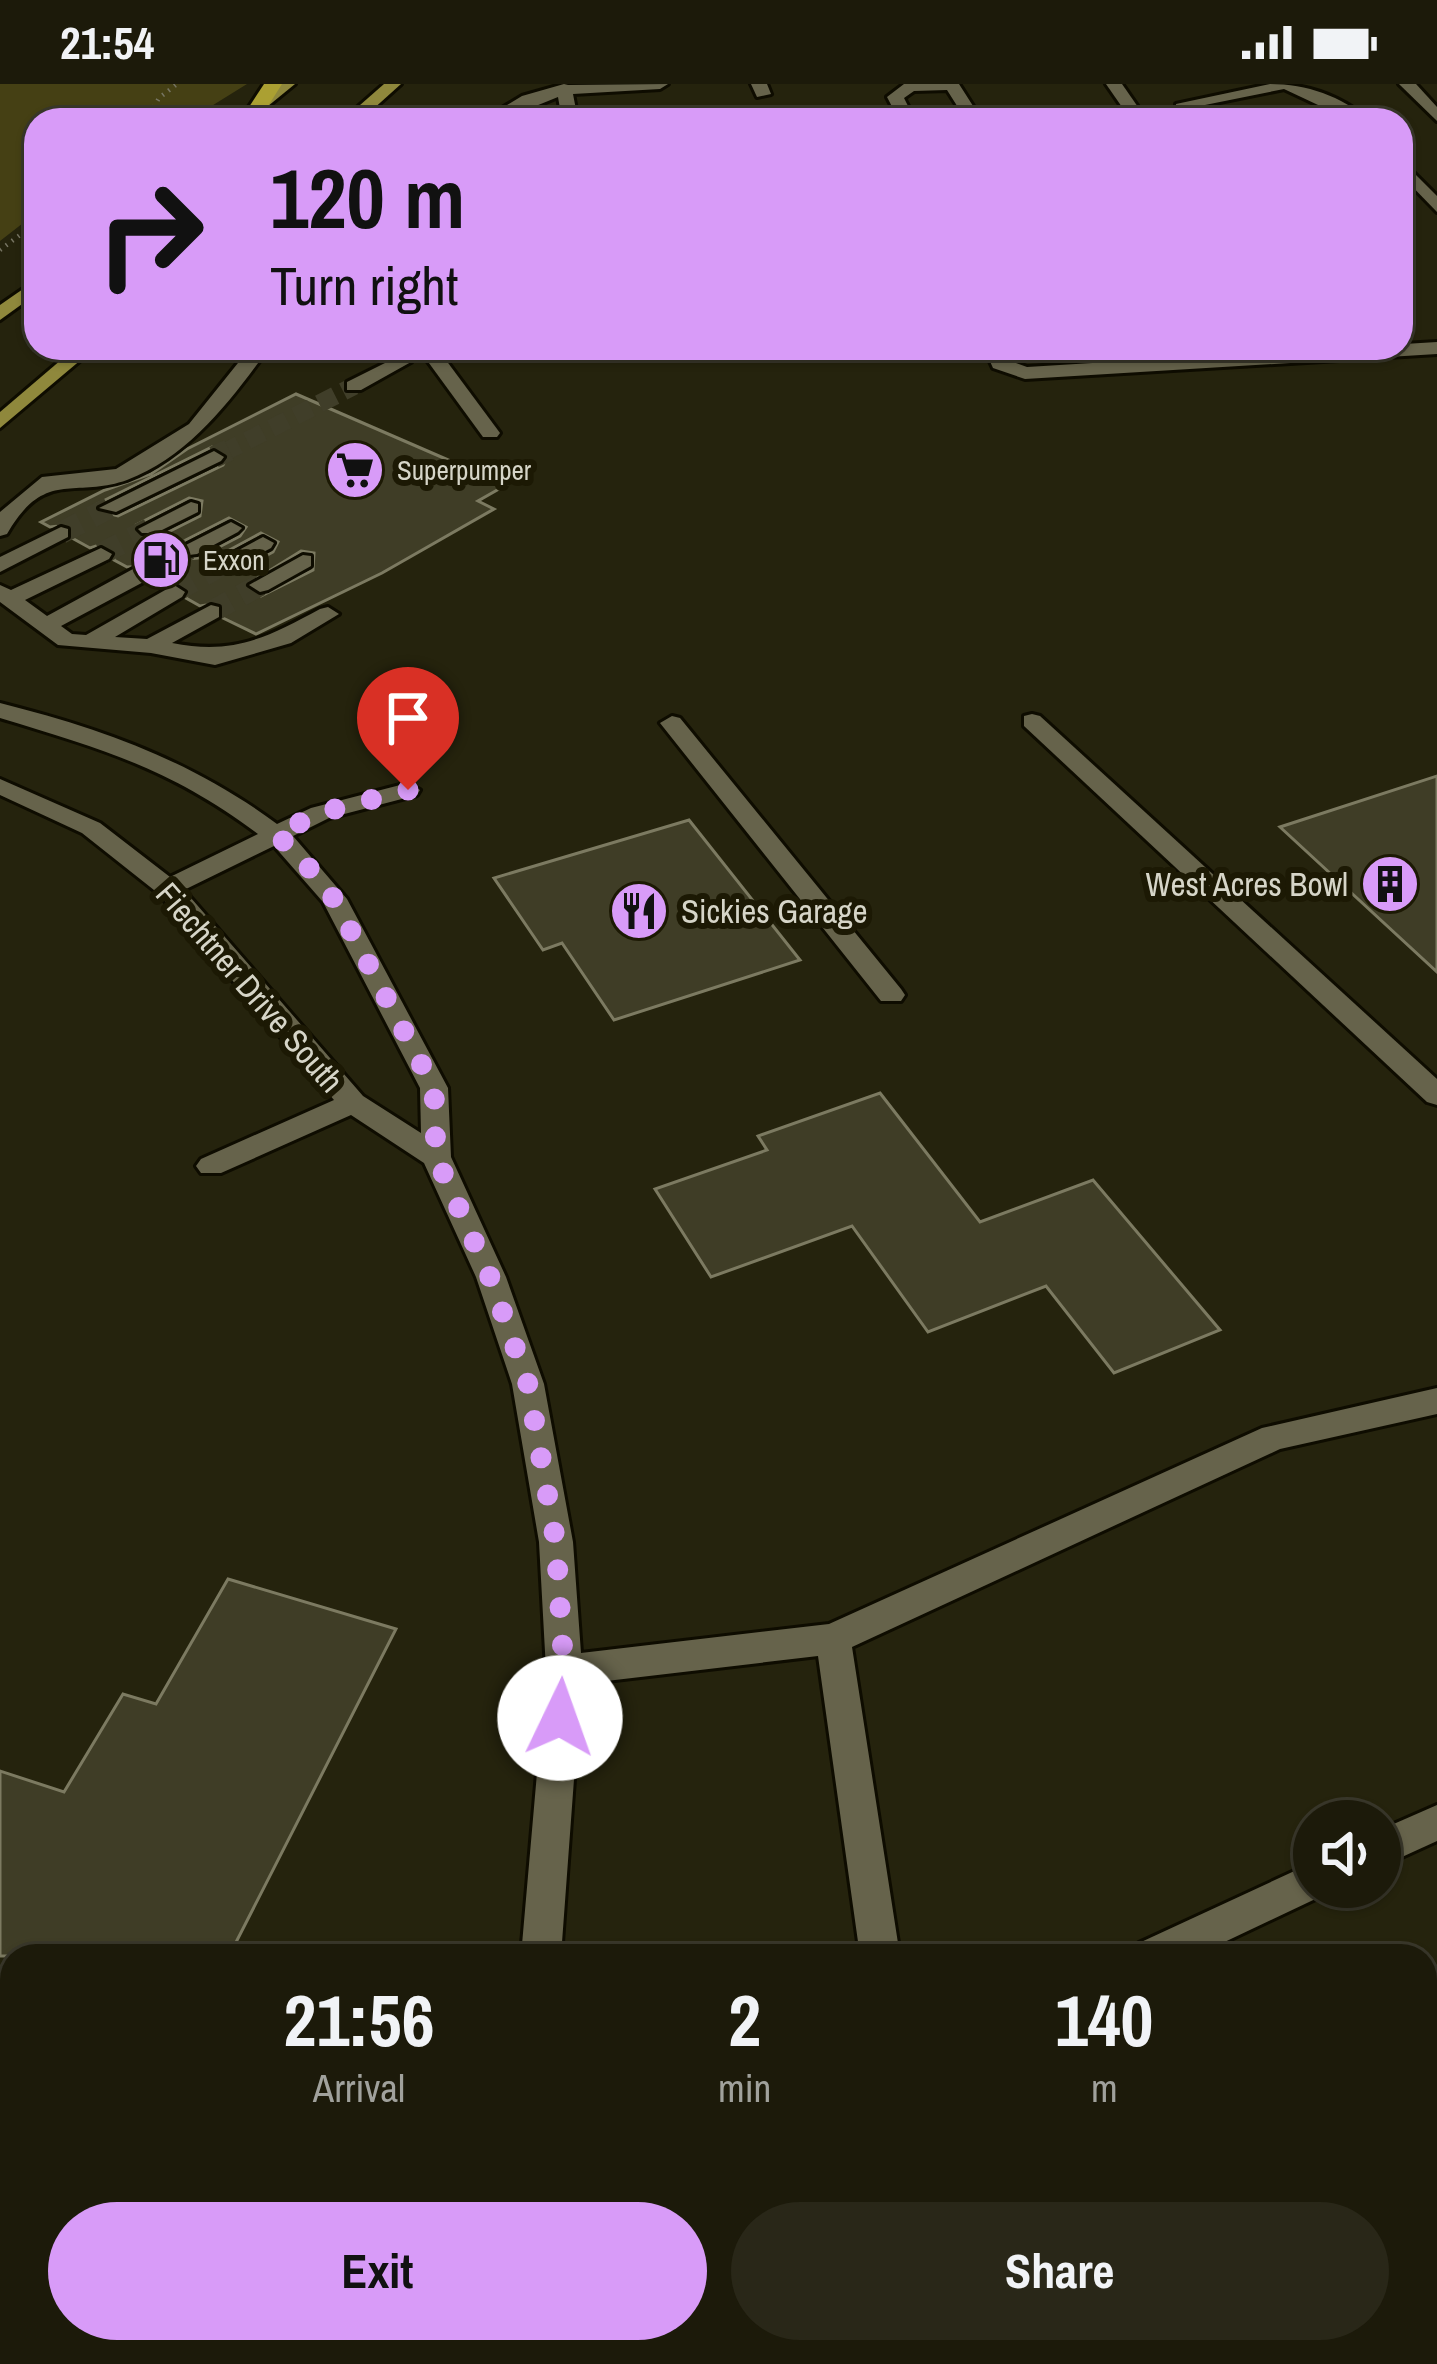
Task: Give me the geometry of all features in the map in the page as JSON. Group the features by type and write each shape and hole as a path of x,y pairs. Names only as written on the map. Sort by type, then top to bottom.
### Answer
{"highway":[{"path":"255,108 273,84"}],"main road":[{"path":"257,108 287,84"},
{"path":"365,108 393,84"},
{"path":"0,314 24,295"},
{"path":"0,422 72,360"}],"street":[{"path":"508,108 527,95 564,89 660,84"},
{"path":"901,108 895,97 910,87 951,84"},
{"path":"1182,108 1202,98 1263,94 1284,84 1340,108"},
{"path":"1407,84 1437,116"},
{"path":"564,89 568,108"},
{"path":"1413,179 1437,207"},
{"path":"0,530 5,518 49,481 121,475 196,428 250,360"},
{"path":"354,386 398,360"},
{"path":"436,360 490,433"},
{"path":"998,360 1024,373 1239,360"},
{"path":"109,508 214,457"},
{"path":"121,475 147,488"},
{"path":"149,529 191,508"},
{"path":"189,549 231,528"},
{"path":"0,566 61,533"},
{"path":"221,566 263,543"},
{"path":"5,596 101,554"},
{"path":"260,585 303,561"},
{"path":"46,625 141,574"},
{"path":"89,642 174,592"},
{"path":"5,596 66,640 151,646 214,658 283,638 328,614"},
{"path":"151,646 212,612"},
{"path":"2,713 146,754 222,795 293,848 334,899 434,1088 436,1157 490,1277 528,1384 556,1543 564,1670 542,1944"},
{"path":"1032,721 1437,1095"},
{"path":"672,723 891,995"},
{"name":"Fiechtner Drive South","path":"0,786 92,829 168,888 353,1103 436,1157"},
{"path":"168,888 320,813 408,790"},
{"path":"211,1166 353,1103"},
{"path":"564,1670 833,1639 1274,1437 1437,1401"},
{"path":"833,1639 878,1944"},
{"path":"1401,1839 1437,1822"},
{"path":"1178,1944 1293,1890"}],"path":[{"path":"153,108 177,84"}],"shaded area":[{"path":"0,84 247,84 208,108 24,108 24,222 0,241"}],"building":[{"path":"296,394 506,485 478,501 494,509 382,573 256,634 223,618 220,603 200,606 186,598 189,591 176,581 163,586 153,581 152,566 127,567 114,560 116,553 103,544 90,548 72,538 69,525 50,527 41,522 105,490 151,474 187,449","holes":["212,447 228,456 223,465 118,516 95,510 97,504","189,498 202,501 200,516 158,537 142,538 135,532 136,525","229,518 246,527 240,536 198,558 187,559 174,551 176,545","261,533 278,542 273,552 232,574 210,572 209,561","301,551 314,553 313,570 261,596 245,586"]},
{"name":"West Acres Bowl","path":"1437,776 1437,972 1280,827"},
{"name":"Sickies Garage","path":"689,820 800,960 614,1020 562,943 543,950 494,878"},
{"path":"880,1093 980,1222 1093,1180 1220,1330 1114,1373 1046,1286 928,1332 852,1226 711,1277 655,1189 767,1150 758,1136"},
{"path":"228,1579 396,1629 235,1944 0,1944 0,1771 64,1792 123,1694 156,1704"}],"tunnel":[{"path":"227,451 354,386"},
{"path":"214,457 227,451"},
{"path":"223,453 227,451"},
{"path":"61,533 109,508"},
{"path":"101,554 149,529"},
{"path":"141,574 189,549"},
{"path":"174,592 222,565"},
{"path":"211,612 260,585"}],"place":[{"name":"Superpumper","path":"355,470"},
{"name":"Exxon","path":"161,560"},
{"name":"West Acres Bowl","path":"1390,884"},
{"name":"Sickies Garage","path":"639,911"}],"route":[{"path":"408,790 320,813 275,835 293,848 334,899 434,1088 436,1157 490,1277 528,1384 556,1543 564,1670 560,1718"}]}
